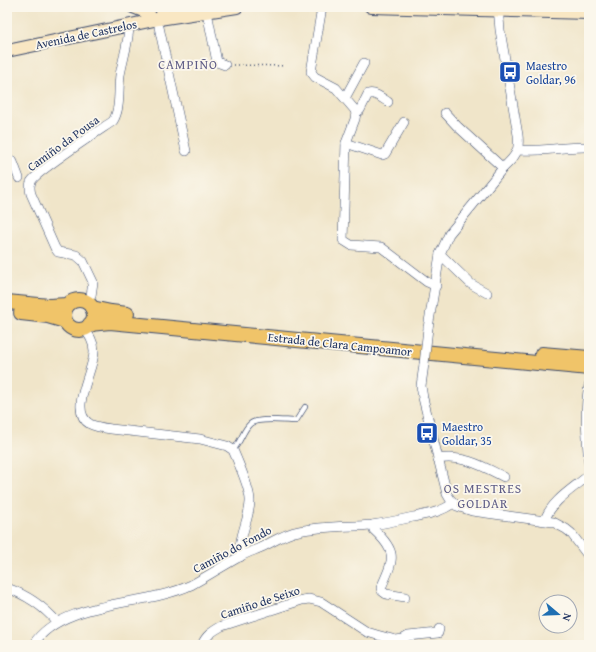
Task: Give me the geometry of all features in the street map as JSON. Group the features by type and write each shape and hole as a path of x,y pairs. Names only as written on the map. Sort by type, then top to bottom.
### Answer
{"main road":[{"path":"134,24 149,15 163,13 160,7"},
{"path":"172,7 193,11"},
{"path":"149,15 237,7"},
{"path":"371,7 498,9 589,13"},
{"name":"Avenida de Castrelos","path":"7,51 134,24"},
{"name":"Estrada de Clara Campoamor","path":"7,302 49,306 67,305 77,300 111,312 142,316 589,358"},
{"path":"65,321 64,313 67,305"},
{"path":"87,326 93,316 90,305"},
{"name":"Estrada de Clara Campoamor","path":"7,312 48,316 65,321 75,329 110,322 589,368"}],"street":[{"path":"322,7 311,72 315,77 336,88 356,113 355,120 346,143 343,240 351,245 381,248 427,282 436,286"},
{"path":"498,9 500,30 518,134 518,150 513,159 503,168 449,234 440,254 428,328 421,386 447,494 453,503 457,506 472,511 553,522 566,528 578,541 589,557"},
{"path":"193,11 208,17 217,62 225,66"},
{"path":"149,15 186,151"},
{"name":"Camiño da Pousa","path":"90,305 93,282 83,261 76,255 58,252 55,248 31,194 30,183 33,178 113,121 116,116 120,74 129,36 134,24"},
{"path":"345,98 364,63"},
{"path":"356,113 360,110 368,94 370,93 388,102"},
{"path":"445,113 503,168"},
{"path":"346,143 382,155 385,154 404,122"},
{"path":"518,150 529,151 589,147"},
{"path":"7,159 13,162 19,178"},
{"path":"440,254 471,284 487,293"},
{"path":"87,326 94,350 93,362 81,397 82,413 89,424 111,429 200,439 227,446 233,450 249,493 250,501 239,547 240,557"},
{"path":"589,385 587,395 586,425 589,465"},
{"path":"438,459 450,457 477,463 504,477"},
{"path":"545,520 548,513 561,499 589,475"},
{"name":"Camiño do Fondo","path":"33,645 38,636 57,622 84,612 161,594 190,585 240,557 287,534 299,531 373,525 428,514 443,509 453,503"},
{"path":"373,525 374,530 383,537 392,554 392,564 381,588 382,591 386,594 405,597"},
{"path":"7,588 20,592 37,603 57,622"},
{"name":"Camiño de Seixo","path":"202,645 212,631 222,626 309,599 321,602 367,632 383,637 396,640 403,639 408,636 438,633 439,629"}],"lane":[{"path":"233,450 250,423 258,420 296,421 305,407"}],"path":[{"path":"225,66 289,66"}],"place":[{"name":"Maestro Goldar, 96","path":"510,72"},
{"name":"Maestro Goldar, 35","path":"427,433"}],"district":[{"name":"CAMPIÑO","path":"188,64"},
{"name":"OS MESTRES GOLDAR","path":"483,496"}]}
